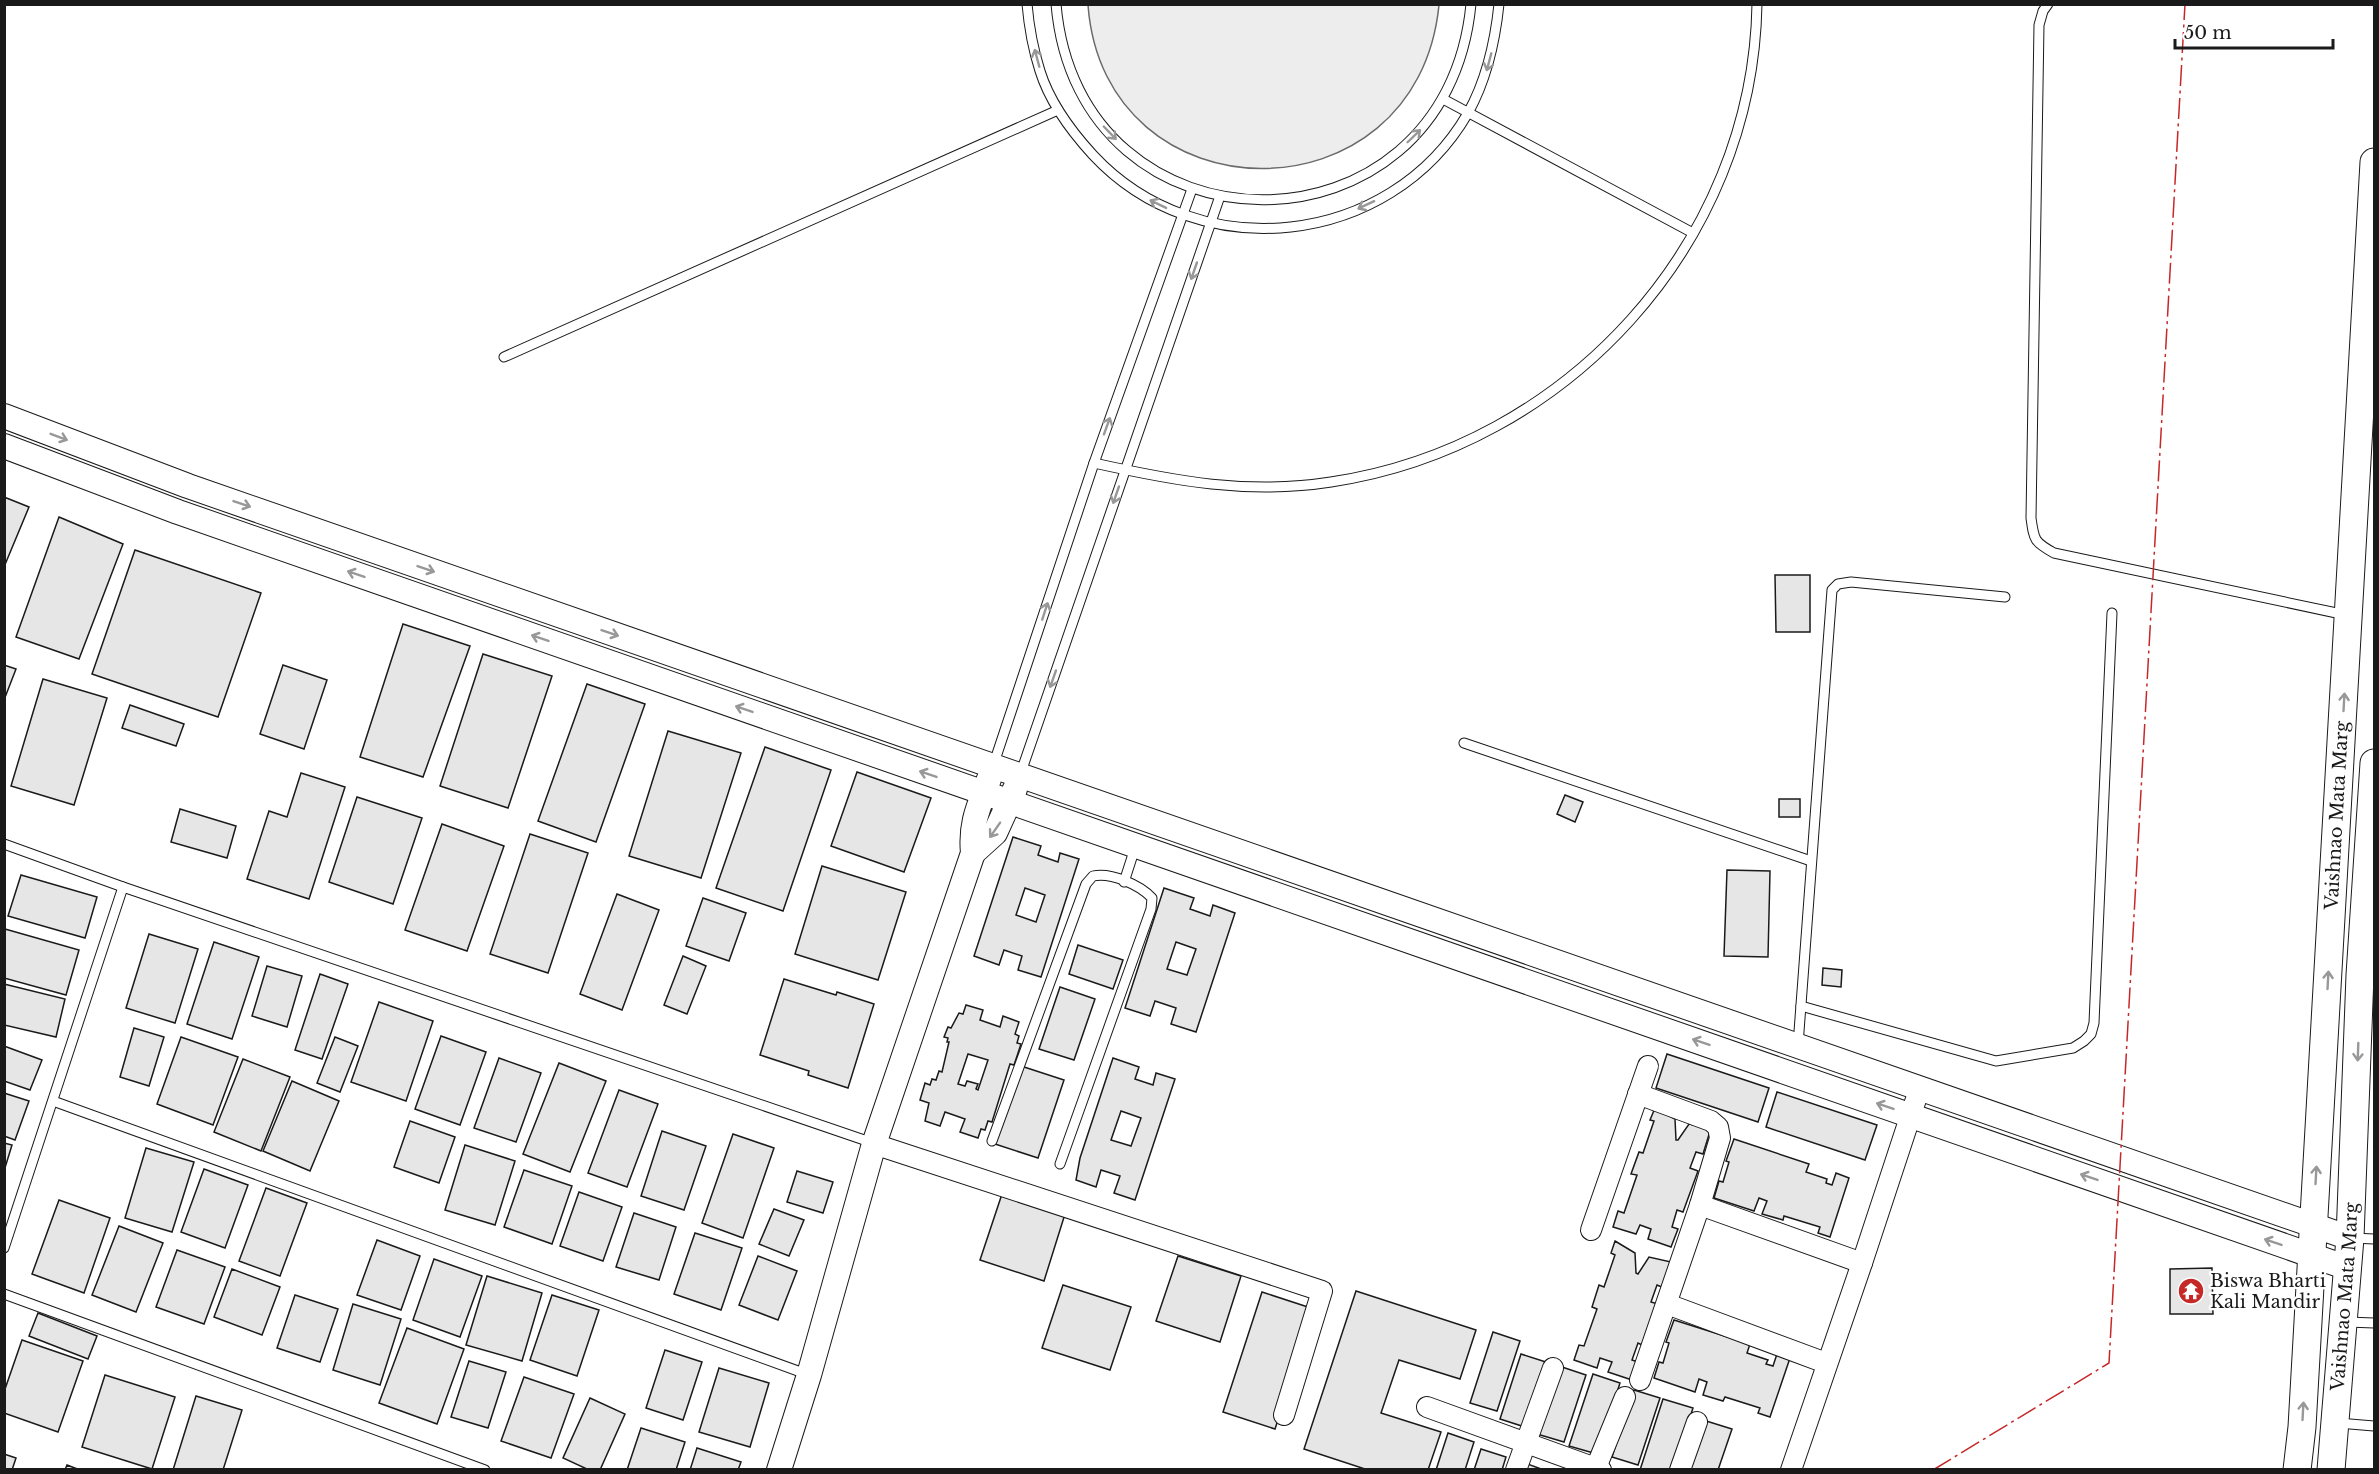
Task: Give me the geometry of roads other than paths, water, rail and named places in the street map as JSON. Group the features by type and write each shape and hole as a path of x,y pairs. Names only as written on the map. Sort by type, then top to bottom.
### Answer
{"main road":[{"name":"Vaishnao Mata Marg","path":"2297,1470 2302,1427 2374,162"},
{"name":"Vaishnao Mata Marg","path":"2331,1470 2348,1268 2362,1239 2361,1090 2374,763"}],"street":[{"path":"4,416 188,486 1920,1087 2313,1226 2362,1239"},
{"path":"4,446 178,512 2348,1268"},
{"path":"779,1470 874,1144 973,853 973,821 993,766"},
{"path":"973,853 995,833 1020,775"},
{"path":"1591,1230 1648,1066"},
{"path":"1791,1470 1920,1087"},
{"path":"1638,1094 1711,1120 1718,1127 1720,1138 1700,1205 1640,1380"},
{"path":"874,1144 1323,1291 1284,1415"},
{"path":"1700,1205 1862,1263"},
{"path":"1667,1304 1827,1363"},
{"path":"1516,1470 1553,1368"},
{"path":"1427,1407 1597,1469 1625,1397"},
{"path":"1680,1470 1697,1422"}],"lane":[{"path":"1027,4 1030,33 1040,73 1058,110 1079,140 1107,169 1138,194 1183,215 1210,223 1262,230 1303,226 1343,216 1380,199 1414,176 1443,147 1467,113 1485,76 1496,37 1499,4"},
{"path":"1056,4 1058,29 1067,64 1082,96 1103,126 1136,157 1158,173 1192,189 1220,196 1262,201 1298,198 1333,189 1366,174 1396,154 1422,128 1443,99 1458,66 1468,32 1471,4"},
{"path":"1094,463 1186,482 1228,487 1280,487 1331,482 1382,472 1432,457 1480,436 1525,411 1567,381 1607,347 1642,309 1673,268 1693,233 1722,176 1738,128 1750,77 1757,4"},
{"path":"2048,4 2043,11 2039,25 2031,518 2034,539 2054,553 2348,616"},
{"path":"1443,99 1693,233"},
{"path":"504,357 1058,110"},
{"path":"993,766 1094,463 1192,189"},
{"path":"1020,775 1220,196"},
{"path":"1798,1045 1832,590 1838,584 1851,582 2005,597"},
{"path":"1801,1006 1996,1061 2073,1048 2091,1034 2094,1023 2112,613"},
{"path":"1464,743 1811,861"},
{"path":"4,844 123,887 874,1144"},
{"path":"1124,882 1136,846"},
{"path":"992,1141 1086,884 1093,876 1101,874 1144,890 1152,898 1151,909 1060,1164"},
{"path":"4,1248 123,887"},
{"path":"53,1101 808,1375"},
{"path":"4,1294 485,1470"},
{"path":"2344,1322 2374,1323"},
{"path":"2336,1422 2374,1426"}],"place":[{"name":"Biswa Bharti Kali Mandir","path":"2191,1291"}]}
